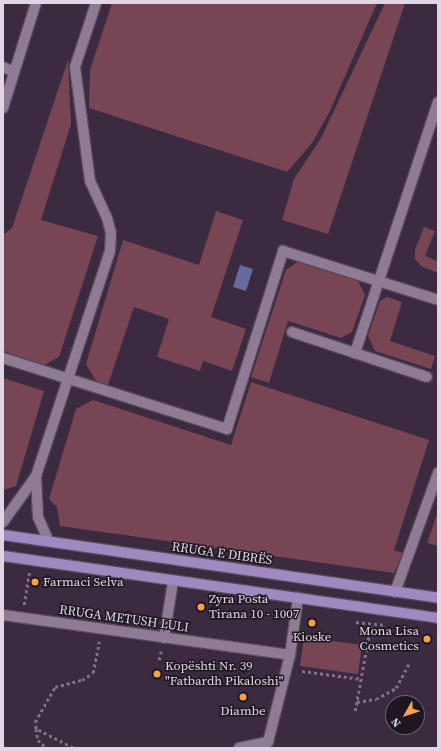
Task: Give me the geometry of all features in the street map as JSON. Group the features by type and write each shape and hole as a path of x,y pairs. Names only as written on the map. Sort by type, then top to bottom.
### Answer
{"main road":[{"name":"RRUGA E DIBRËS","path":"3,535 438,598"},
{"path":"3,556 174,582 438,618"}],"street":[{"path":"3,108 36,3"},
{"path":"3,522 36,476 110,251 111,233 107,218 90,181 75,67 96,3"},
{"path":"3,67 14,72"},
{"path":"355,353 438,102"},
{"path":"3,358 227,429 283,251 438,300"},
{"path":"292,332 427,377"},
{"path":"395,592 438,473"},
{"path":"36,476 38,517 49,542"},
{"path":"164,638 174,582"},
{"path":"239,748 270,745 290,655 298,598"},
{"name":"RRUGA METUSH LULI","path":"3,615 101,630 290,655"}],"path":[{"path":"22,618 28,579"},
{"path":"355,711 371,624"},
{"path":"47,748 38,740 35,722 55,687 82,680 93,673 101,630"},
{"path":"357,702 376,699 396,688 409,664"},
{"path":"302,671 361,679"},
{"path":"36,729 73,748"}],"shaded area":[{"path":"112,3 377,3 329,113 312,143 287,172 89,108 90,70"},
{"path":"385,3 405,3 328,234 282,220 294,179 321,138"},
{"path":"68,60 71,124 41,220 98,236 59,357 44,365 3,351 3,235 12,228"},
{"path":"216,211 243,220 211,317 246,329 232,371 203,361 200,371 157,357 169,319 134,307 108,385 96,381 86,364 123,240 199,265"},
{"path":"424,227 435,231 425,256 438,261 438,273 421,266 415,259 415,250"},
{"path":"297,262 358,281 365,295 352,332 341,338 288,321 269,383 251,377 286,270"},
{"path":"387,297 402,302 390,341 435,356 431,369 375,351 368,336 380,301"},
{"path":"3,378 44,391 16,486 3,490"},
{"path":"251,382 429,440 394,550 403,553 394,573 60,526 57,507 49,499 76,409 93,400 231,445"},
{"path":"438,511 438,546 427,543"},
{"path":"304,637 362,645 358,674 300,666"}],"water":[{"path":"240,265 253,269 246,291 233,287"}],"place":[{"name":"Farmaci Selva","path":"35,582"},
{"name":"Zyra Posta Tirana 10 - 1007","path":"201,607"},
{"name":"Kioske","path":"312,623"},
{"name":"Mona Lisa Cosmetics","path":"427,639"},
{"name":"Kopështi Nr. 39 \"Fatbardh Pikaloshi\"","path":"157,674"},
{"name":"Diambe","path":"243,697"}]}
